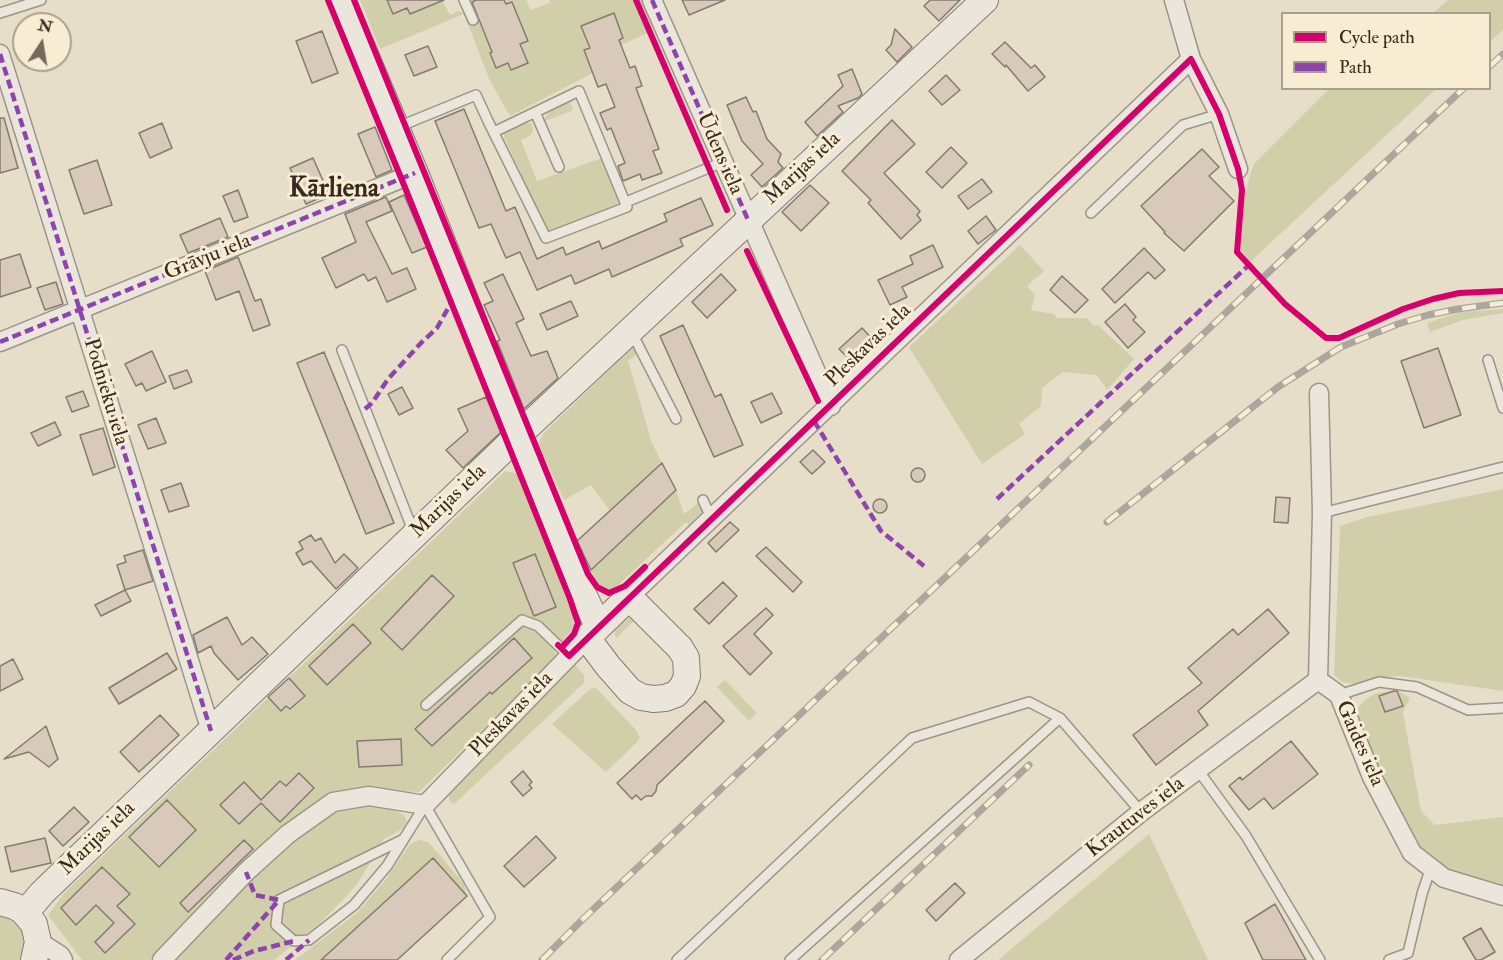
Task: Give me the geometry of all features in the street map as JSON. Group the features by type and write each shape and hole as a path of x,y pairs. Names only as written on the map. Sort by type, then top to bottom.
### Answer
{"street":[{"path":"342,0 415,173 608,666 630,691 641,697 665,698 676,694 687,676 687,658 680,648 629,597"},
{"name":"Ūdens iela","path":"652,0 831,406"},
{"name":"Marijas iela","path":"25,913 42,893 414,535 630,330 985,0"},
{"path":"1174,0 1191,59 1219,114 1238,169"},
{"name":"Podnieku iela","path":"0,54 211,730"},
{"name":"Pleskavas iela","path":"425,805 593,632 1191,59"},
{"name":"Grāvju iela","path":"0,342 415,173"},
{"name":"Gaides iela","path":"1319,393 1322,513 1318,680 1339,695 1372,777 1412,853 1444,878 1503,896"},
{"name":"Krautuves iela","path":"959,960 1140,812 1318,680"},
{"path":"162,960 246,872 288,834 333,802 369,796 425,805"},
{"path":"0,902 14,906 25,913 34,924 36,950 60,956 63,960"}],"lane":[{"path":"0,13 41,0"},
{"path":"464,0 472,20"},
{"path":"396,128 476,95 494,132 546,238 627,207 579,91 494,132"},
{"path":"535,112 559,167"},
{"path":"1091,213 1183,125 1219,114"},
{"path":"626,202 723,162"},
{"path":"630,330 676,419"},
{"path":"342,350 414,535"},
{"path":"1488,360 1503,408"},
{"path":"1322,513 1503,467"},
{"path":"703,500 711,518"},
{"path":"426,705 522,620 538,626 569,656"},
{"path":"1339,695 1379,681 1417,687 1468,710 1503,708"},
{"path":"677,960 912,738 1029,702 1060,718 1140,812"},
{"path":"790,960 1060,718"},
{"path":"1198,770 1246,836 1320,960"},
{"path":"404,839 279,900 276,925 294,941 309,940 354,905 387,866 404,839 425,805 490,917 447,960"},
{"path":"1389,960 1410,956 1422,894 1431,867"}],"shaded area":[{"path":"360,0 387,0 407,8 410,14 426,8 423,0 442,0 450,15 458,11 464,13 470,10 468,3 471,0 526,0 531,10 549,3 550,0 642,0 653,25 648,33 621,45 619,40 623,38 614,14 581,26 590,48 585,50 593,73 510,116 490,81 464,14 380,49"},
{"path":"1448,0 1503,0 1503,30 1491,41 1491,12 1434,12"},
{"path":"1328,90 1435,90 1250,262 1240,248 1243,203 1254,164"},
{"path":"569,101 573,108 571,111 545,121 550,110"},
{"path":"527,122 532,124 533,131 530,136 521,140 537,181 602,158 619,201 618,207 551,231 546,228 504,137 504,133"},
{"path":"1020,245 1044,271 1027,286 1035,295 1031,310 1054,314 1057,318 1087,318 1094,326 1098,325 1134,359 1107,390 1097,375 1063,372 1042,388 1041,406 1019,424 1025,434 982,464 909,347"},
{"path":"1503,309 1503,313 1463,320 1430,332 1427,323 1461,312"},
{"path":"628,344 639,352 628,361 652,443 662,463 610,511 591,485 564,500 538,444 544,433 615,364 615,352"},
{"path":"505,471 518,474 573,615 574,625 571,631 554,651 558,656 419,792 382,790 331,793 307,808 249,862 154,960 82,960 48,915 65,892"},
{"path":"1503,489 1503,691 1400,676 1378,678 1355,684 1342,682 1334,675 1340,526 1367,517"},
{"path":"676,490 684,514 699,502 703,509 703,516 698,523 689,525 686,522 616,587 611,590 598,584 591,570"},
{"path":"625,616 636,619 616,638 614,629"},
{"path":"574,664 584,675 584,683 454,804 450,802 449,794"},
{"path":"725,680 757,713 749,721 717,687"},
{"path":"595,687 636,730 640,738 606,772 552,724"},
{"path":"1397,690 1410,698 1403,712 1421,811 1435,825 1503,817 1503,890 1452,873 1418,849 1397,814 1356,719 1357,709 1365,700 1376,693"},
{"path":"375,803 403,814 407,821 404,828 384,839 358,883 341,902 321,922 274,960 172,960 286,845 324,816 349,806"},
{"path":"1149,834 1208,960 998,960"},
{"path":"420,840 428,842 464,884 467,896 433,858 321,960 295,960 358,912 386,879 410,844"},
{"path":"0,914 9,916 22,929 25,946 19,960 0,960"}],"building":[{"path":"387,0 444,0 410,14 407,8 393,14"},
{"path":"504,0 506,4 512,2 528,41 520,44 528,63 511,70 508,63 496,68 472,2"},
{"path":"682,0 725,0 689,15"},
{"path":"930,0 960,0 939,21 924,6"},
{"path":"614,13 623,38 619,40 630,68 635,66 642,86 636,88 659,149 653,151 662,173 642,180 640,174 623,181 618,166 625,163 611,128 607,130 600,113 615,107 606,84 598,87 584,50 590,48 581,26"},
{"path":"895,29 912,47 897,62 886,50 891,45"},
{"path":"322,31 338,73 312,83 296,41"},
{"path":"1005,42 1031,68 1035,65 1045,77 1028,91 1006,65 1005,67 992,54"},
{"path":"428,46 437,67 414,76 405,55"},
{"path":"852,69 862,94 838,106 843,112 817,136 805,122 843,86 838,75"},
{"path":"946,75 960,90 942,105 929,91"},
{"path":"746,97 753,112 756,111 767,139 781,154 778,162 783,168 762,187 751,175 763,164 742,141 727,105"},
{"path":"464,109 506,211 515,207 537,259 563,247 566,255 599,241 602,249 667,221 664,214 701,198 713,225 680,239 683,246 612,277 609,269 575,284 571,275 537,290 520,252 506,258 491,224 479,228 435,121"},
{"path":"0,118 4,118 18,168 0,173"},
{"path":"892,120 915,144 884,173 920,211 917,215 921,220 901,239 868,203 871,200 842,171"},
{"path":"162,123 172,148 150,158 139,133"},
{"path":"375,127 392,170 376,177 358,134"},
{"path":"951,147 967,163 942,188 926,172"},
{"path":"1202,149 1219,167 1209,176 1234,201 1184,251 1164,233 1141,206"},
{"path":"313,158 329,194 306,204 290,168"},
{"path":"97,160 112,205 84,214 69,170"},
{"path":"982,179 992,192 968,209 958,196"},
{"path":"810,185 829,203 801,231 782,212"},
{"path":"238,190 248,217 234,222 223,196"},
{"path":"404,195 427,247 412,253 389,202"},
{"path":"386,197 392,211 366,222 392,274 407,268 416,289 387,302 376,277 368,281 364,274 336,288 322,258 356,242 345,214"},
{"path":"986,216 996,230 978,244 968,231"},
{"path":"220,218 228,237 188,253 180,235"},
{"path":"933,245 943,267 902,287 907,297 890,305 878,280 913,264 910,256"},
{"path":"1144,248 1165,270 1155,279 1148,272 1115,303 1102,289"},
{"path":"20,254 31,287 0,297 0,260"},
{"path":"238,257 255,301 261,299 270,325 253,331 239,291 216,300 205,271"},
{"path":"503,274 524,319 516,323 531,356 547,351 558,378 524,409 497,341 500,340 484,305 493,301 484,283"},
{"path":"721,274 736,290 707,318 692,302"},
{"path":"1062,276 1088,300 1075,313 1050,290"},
{"path":"56,282 63,304 45,310 37,288"},
{"path":"571,301 578,316 547,330 540,314"},
{"path":"1125,304 1136,317 1133,320 1145,332 1128,348 1105,322"},
{"path":"683,325 715,397 721,394 743,445 714,457 660,336"},
{"path":"862,328 877,344 855,365 839,349"},
{"path":"1438,348 1461,415 1424,428 1401,361"},
{"path":"152,351 166,382 146,391 142,383 136,386 125,364"},
{"path":"324,352 394,523 366,534 297,363"},
{"path":"187,370 192,382 174,389 169,376"},
{"path":"402,387 413,408 399,415 388,394"},
{"path":"83,391 89,406 72,412 66,397"},
{"path":"772,393 782,413 761,423 751,402"},
{"path":"486,397 501,432 463,468 446,450 468,431 458,409"},
{"path":"156,418 166,443 148,449 138,425"},
{"path":"55,422 61,435 38,446 31,433"},
{"path":"103,428 115,467 93,475 80,435"},
{"path":"813,450 825,462 812,474 800,462"},
{"path":"662,463 676,490 591,570 577,541"},
{"path":"915,468 921,468 925,475 921,482 915,482 911,478 911,472"},
{"path":"181,483 189,506 169,512 161,490"},
{"path":"1276,497 1290,498 1288,523 1274,522"},
{"path":"877,499 883,499 887,506 883,513 877,513 873,509 873,503"},
{"path":"730,522 739,530 716,552 708,543"},
{"path":"311,535 315,541 321,538 335,563 344,554 358,568 336,589 311,561 303,565 296,553 303,549 299,542"},
{"path":"766,547 802,582 793,592 756,556"},
{"path":"143,550 153,581 125,590 117,565 126,562 124,556"},
{"path":"535,554 556,607 534,616 513,563"},
{"path":"432,575 454,596 402,650 381,629"},
{"path":"723,582 737,596 709,624 694,609"},
{"path":"125,590 131,601 101,616 95,605"},
{"path":"766,608 773,615 754,634 772,653 750,675 723,646"},
{"path":"1268,609 1289,633 1198,711 1208,725 1156,765 1133,735 1202,683 1188,668 1233,629 1238,635"},
{"path":"227,617 242,645 252,637 268,654 238,680 214,653 211,646 198,653 193,635"},
{"path":"353,624 371,643 327,685 309,666"},
{"path":"514,638 532,658 492,694 490,692 432,746 415,729"},
{"path":"167,653 177,669 119,704 109,688"},
{"path":"13,659 23,679 0,691 0,666"},
{"path":"289,678 305,696 290,709 286,706 281,711 268,697"},
{"path":"1397,691 1403,706 1385,712 1379,696"},
{"path":"705,701 724,721 657,785 652,796 646,796 641,800 636,795 632,799 617,783"},
{"path":"160,715 179,735 139,772 120,752"},
{"path":"46,726 58,759 49,767 29,752 4,759"},
{"path":"401,739 402,765 359,767 357,741"},
{"path":"1291,741 1318,774 1273,809 1264,798 1249,810 1229,786 1240,777 1242,780"},
{"path":"523,771 532,782 529,785 532,788 523,796 511,782"},
{"path":"299,773 314,788 280,822 261,803 239,824 220,805 244,782 261,800 280,781 286,786"},
{"path":"167,800 196,830 159,867 129,837"},
{"path":"74,807 89,822 63,846 49,831"},
{"path":"536,836 556,858 524,887 504,866"},
{"path":"45,838 51,863 11,872 5,847"},
{"path":"244,840 253,849 188,912 180,903"},
{"path":"433,858 467,896 397,960 321,960"},
{"path":"102,867 130,894 117,906 135,924 105,953 95,942 114,923 96,905 76,925 61,908"},
{"path":"955,883 965,893 936,921 926,910"},
{"path":"1275,904 1306,960 1263,960 1245,923"},
{"path":"1481,928 1495,952 1481,960 1476,960 1463,938"}],"railway":[{"path":"1491,65 1503,54"},
{"path":"542,960 1462,90"},
{"path":"1107,522 1278,387 1341,347 1398,324 1428,315 1503,303"},
{"path":"822,960 1029,765"}],"marked path":[{"path":"652,0 748,220"},
{"path":"0,54 211,731"},
{"path":"0,342 415,173"},
{"path":"997,499 1249,265"},
{"path":"365,409 372,403 388,379 437,328 451,303"},
{"path":"814,421 881,531 924,566"},
{"path":"226,960 279,900 255,895 246,872"},
{"path":"286,960 309,940"},
{"path":"233,960 254,951 294,941"}],"cycle path":[{"path":"328,0 570,599 578,623 574,634 563,646"},
{"path":"354,0 588,574 597,587 609,593 625,586 645,567"},
{"path":"636,0 727,210"},
{"path":"558,645 569,656 1191,59 1219,114 1238,169 1242,190 1237,252 1285,304 1326,338 1339,338 1403,309 1433,299 1459,293 1503,291"},
{"path":"747,251 818,401"}],"district":[{"name":"Kārliena","path":"334,190"}]}
